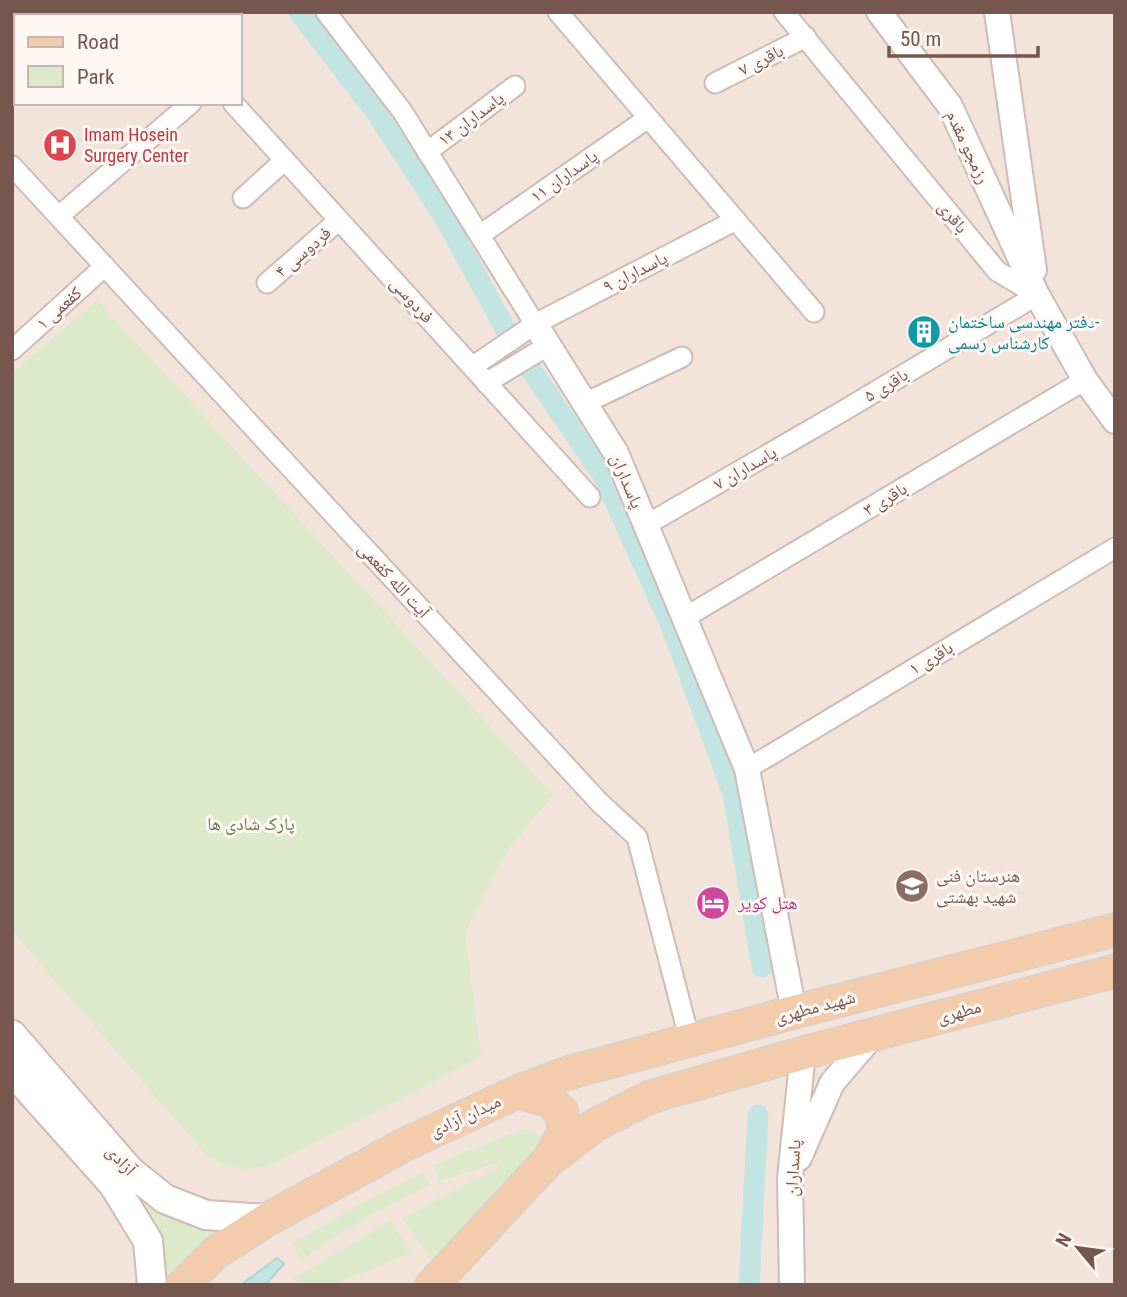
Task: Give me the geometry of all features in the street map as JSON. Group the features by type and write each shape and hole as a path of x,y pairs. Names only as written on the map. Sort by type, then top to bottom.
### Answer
{"main road":[{"name":"شهید مطهری","path":"517,1092 568,1073 1115,930"},
{"name":"مطهری","path":"803,1053 1115,971"},
{"path":"547,1162 595,1125 650,1097 803,1053 794,1012"},
{"name":"آزادی","path":"12,1035 130,1171 165,1199 206,1215 268,1219"},
{"name":"آزادی","path":"12,1070 113,1184 148,1241 152,1285"},
{"name":"میدان آزادی","path":"183,1285 215,1254 268,1219 406,1144 517,1092 548,1100 562,1112 564,1133 547,1162 432,1285"}],"street":[{"name":"پاسداران","path":"326,12 402,111 616,453 747,769 794,1012"},
{"path":"558,12 814,312"},
{"name":"باقری","path":"784,12 997,271 1037,295 1085,380 1115,421"},
{"name":"رزمجو مقدم","path":"879,12 950,106 1037,295"},
{"path":"997,12 1037,295"},
{"name":"باقری ۷","path":"715,83 806,37"},
{"name":"پاسداران ۱۳","path":"427,152 514,86"},
{"path":"59,216 189,105"},
{"name":"فردوسی","path":"235,105 590,497"},
{"name":"پاسداران ۱۱","path":"480,235 648,118"},
{"path":"243,198 285,160"},
{"name":"آیت الله کفعمی","path":"12,166 600,803 637,838 690,1041"},
{"name":"فردوسی ۴","path":"267,284 339,220"},
{"name":"پاسداران ۹","path":"472,367 535,324 736,220"},
{"name":"کفعمی ۱","path":"12,350 105,266"},
{"name":"باقری ۵","path":"843,411 1037,295"},
{"path":"487,382 548,346"},
{"path":"585,403 682,357"},
{"name":"باقری ۳","path":"684,618 1085,380"},
{"name":"پاسداران ۷","path":"646,525 843,411"},
{"name":"باقری ۱","path":"747,769 1115,548"},
{"path":"790,1178 832,1083 874,1034"},
{"name":"پاسداران","path":"792,1285 790,1178 803,1053"}],"shaded area":[{"path":"12,12 1115,12 1115,1285 12,1285"}],"green space":[{"name":"پارک شادی ها","path":"97,300 553,795 507,851 465,933 481,1057 271,1165 262,1167 239,1168 208,1157 12,931 12,373"},
{"path":"523,1129 532,1130 538,1135 539,1142 535,1152 431,1260 402,1218 498,1168 497,1163 439,1181 433,1165"},
{"path":"423,1172 429,1185 379,1210 316,1249 302,1262 292,1243"},
{"path":"132,1189 228,1226 181,1263 165,1282 164,1254 159,1232"},
{"path":"391,1221 411,1253 332,1285 300,1285 293,1278"}],"water":[{"path":"277,1258 284,1264 265,1285 241,1285"}],"waterway":[{"path":"299,12 376,112 443,215 506,330"},
{"path":"516,348 604,477 672,628 733,793 762,967"},
{"path":"749,1285 758,1115"}],"place":[{"name":"Imam Hosein Surgery Center","path":"60,145"},
{"name":"دفتر مهندسی ساختمان- کارشناس رسمی","path":"924,332"},
{"name":"هنرستان فنی شهید بهشتی","path":"912,886"},
{"name":"هتل کویر","path":"713,903"}]}
